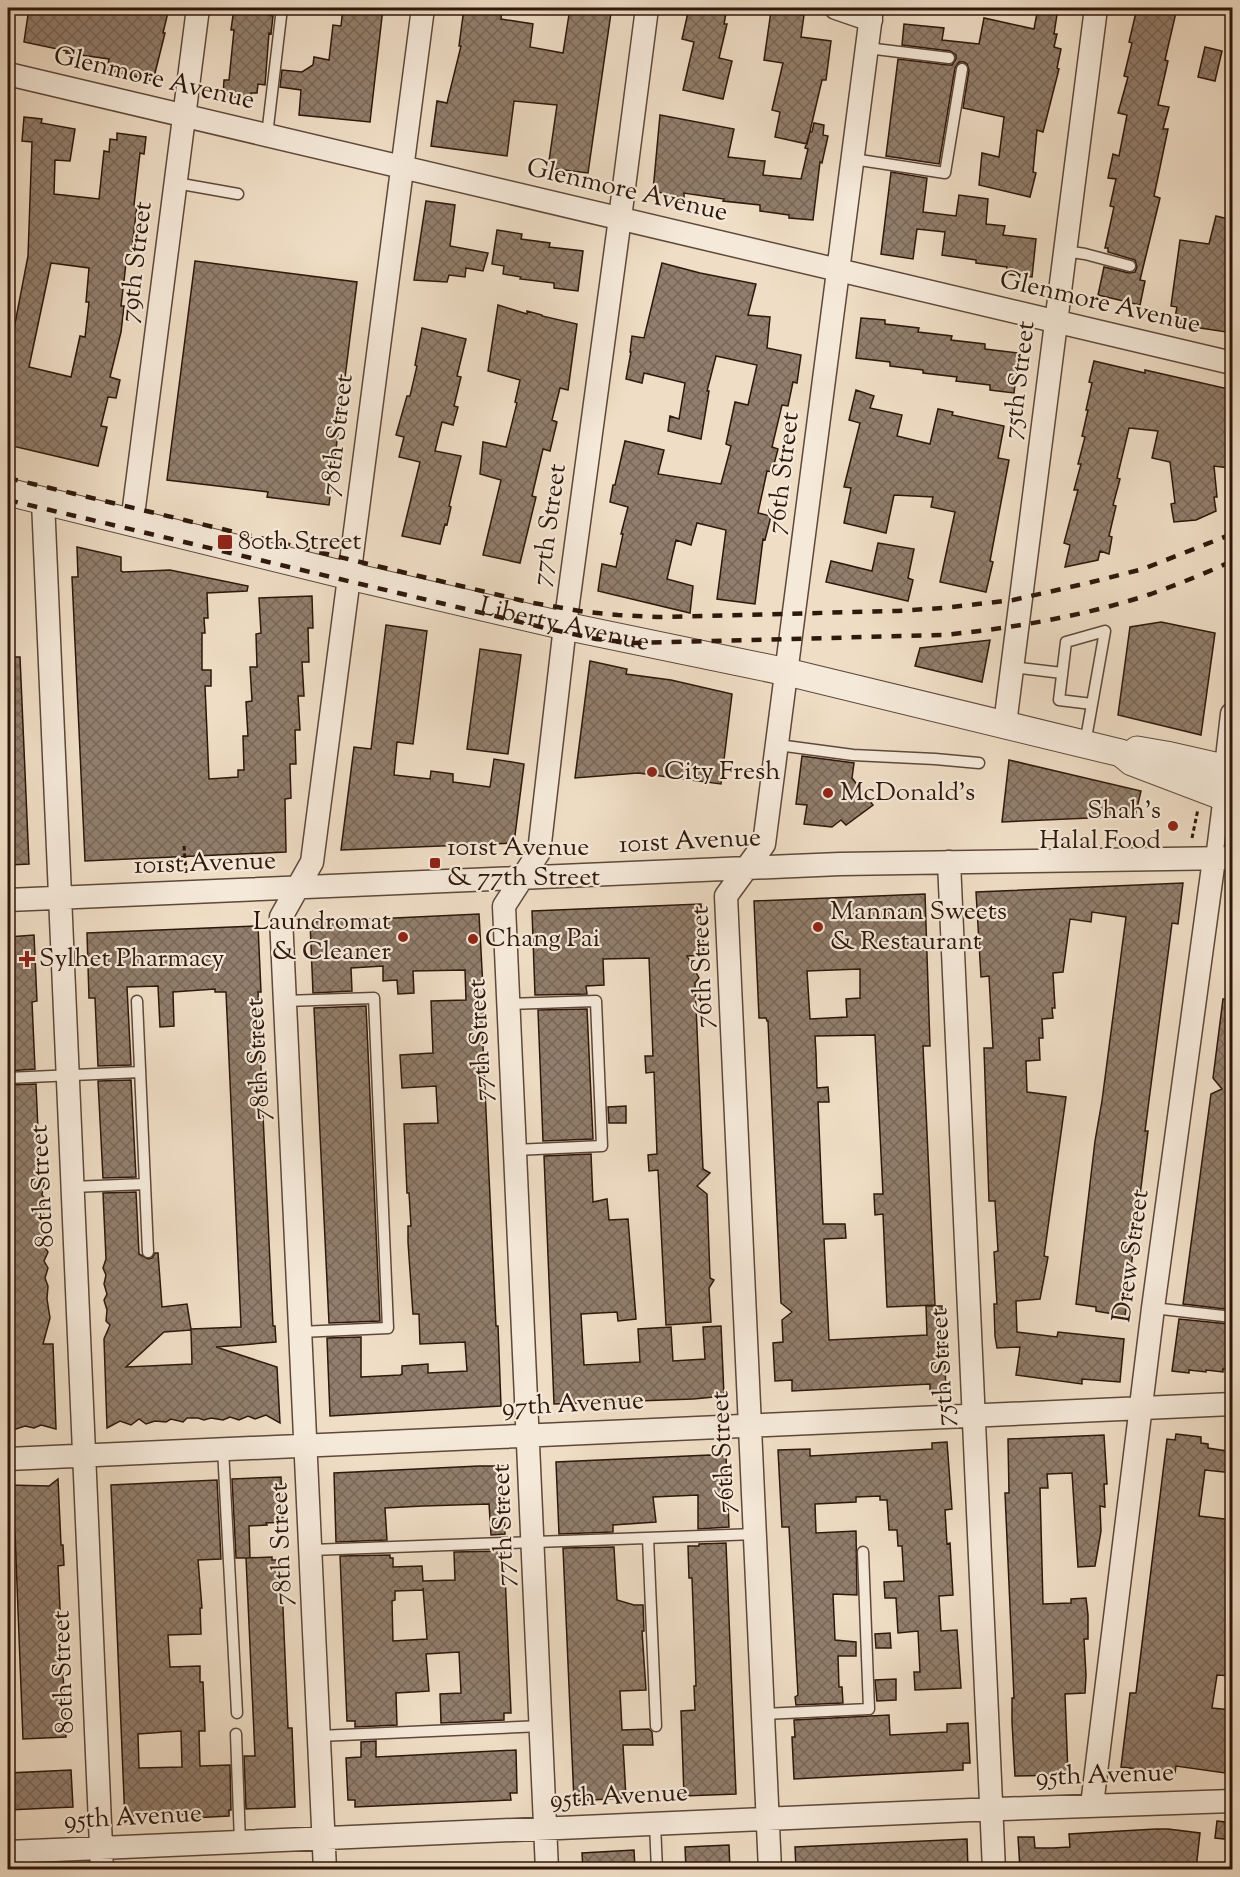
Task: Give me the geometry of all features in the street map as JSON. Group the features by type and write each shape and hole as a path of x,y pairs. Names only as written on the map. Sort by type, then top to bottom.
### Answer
{"street":[{"name":"79th Street","path":"132,523 198,8"},
{"name":"78th Street","path":"325,1869 281,917 312,862 423,8"},
{"name":"77th Street","path":"547,1869 504,906 539,852 565,626 621,218 647,8"},
{"path":"836,8 871,14"},
{"name":"75th Street","path":"1005,724 1096,8"},
{"name":"76th Street","path":"770,1869 726,896 764,844 871,14"},
{"name":"Glenmore Avenue","path":"8,74 1233,363"},
{"name":"Liberty Avenue","path":"8,492 350,576 565,626 787,672 1121,753 1138,750 1229,769"},
{"name":"80th Street","path":"43,501 101,1859"},
{"name":"Drew Street","path":"1092,1805 1154,1308 1223,858 1218,800 1229,769 1233,714"},
{"name":"Liberty Avenue","path":"1121,753 1132,762 1218,800"},
{"name":"101st Avenue","path":"8,900 840,864 1223,858"},
{"name":"75th Street","path":"949,862 994,1869"},
{"name":"97th Avenue","path":"8,1459 1233,1404"},
{"name":"95th Avenue","path":"8,1852 101,1859 240,1842 991,1809 1233,1801"}],"lane":[{"path":"267,135 282,8"},
{"path":"867,48 949,58"},
{"path":"853,159 945,173 962,69"},
{"path":"176,183 238,194"},
{"path":"1065,251 1130,266"},
{"path":"1085,744 1105,632 1066,642 1059,700 1092,704"},
{"path":"1012,667 1062,674"},
{"path":"778,745 853,755 979,763"},
{"path":"285,1001 375,998 388,1328 300,1332"},
{"path":"137,1001 148,1252"},
{"path":"508,1004 596,1001 602,1146 515,1150"},
{"path":"8,1078 140,1072"},
{"path":"72,1186 145,1184"},
{"path":"1154,1308 1233,1317"},
{"path":"223,1449 237,1713"},
{"path":"311,1550 756,1534"},
{"path":"648,1538 656,1726"},
{"path":"764,1714 869,1710 863,1552"},
{"path":"319,1736 541,1726"},
{"path":"236,1734 240,1842"},
{"path":"655,1824 657,1869"}],"path":[{"path":"1191,843 1218,800"},
{"path":"184,846 186,893"}],"building":[{"path":"29,8 169,8 153,81 107,70 109,59 66,53 67,51 24,42"},
{"path":"234,8 269,8 268,15 273,16 271,34 269,33 265,85 258,84 257,93 251,93 251,99 223,96 224,80 229,80"},
{"path":"343,8 383,8 370,122 299,115 301,90 280,87 282,70 302,72 313,65 314,57 329,60 333,25 341,26"},
{"path":"464,8 502,8 501,19 533,24 530,47 563,53 570,8 611,13 588,173 548,168 557,105 514,101 507,156 431,146 437,101 447,103 461,46 459,46"},
{"path":"689,8 727,8 724,24 727,24 719,58 732,61 723,99 683,90 694,42 682,39"},
{"path":"1038,8 1058,8 1054,47 1061,49 1057,68 1059,69 1043,132 1037,130 1033,172 1036,173 1030,197 979,185 982,153 999,157 1004,117 963,108 969,70 964,62 959,62 955,68 939,164 886,156 898,59 952,65 956,59 956,55 950,51 902,45 904,24 944,28 942,40 979,44 984,18 1034,29"},
{"path":"1137,8 1177,8 1158,105 1169,107 1163,129 1168,129 1154,196 1160,198 1140,280 1145,281 1140,305 1098,295 1104,267 1129,273 1135,272 1137,267 1135,260 1108,252 1108,248 1105,248 1114,207 1110,206 1116,179 1108,178 1113,154 1119,156 1127,115 1118,113 1128,77 1124,76"},
{"path":"771,11 804,15 801,37 831,41 826,80 822,80 807,144 775,137 780,112 772,110 783,63 764,60"},
{"path":"1205,47 1222,51 1215,81 1198,77"},
{"path":"660,115 734,129 728,157 765,161 763,175 801,179 808,149 805,148 810,132 812,132 814,123 824,125 823,135 828,136 822,163 820,162 813,220 789,218 789,215 760,211 760,205 723,201 724,199 684,193 684,198 653,191"},
{"path":"24,117 42,119 41,123 75,129 70,161 55,160 54,194 99,199 104,151 109,152 110,139 117,140 117,133 146,137 144,154 140,153 131,256 127,255 121,306 124,306 121,332 110,377 120,380 116,398 108,397 101,426 107,427 98,466 8,445 8,360 28,256 32,142 22,141","holes":["51,263 89,268 86,302 89,302 85,337 80,336 71,377 29,367"]},
{"path":"891,172 927,178 923,212 956,216 959,195 988,199 986,224 1005,226 1003,235 1036,239 1032,277 1006,274 1007,267 942,255 945,232 917,229 913,259 881,254"},
{"path":"426,201 455,205 450,246 488,253 483,271 466,268 465,277 449,275 447,282 414,280"},
{"path":"1216,216 1233,220 1233,333 1174,322 1177,307 1171,306 1180,240 1209,244"},
{"path":"497,230 522,234 521,239 550,243 549,247 583,251 578,291 554,288 554,283 520,279 521,277 503,274 504,266 492,264"},
{"path":"195,261 357,282 329,505 267,497 268,492 167,480"},
{"path":"662,263 756,284 748,315 770,317 767,348 801,355 797,383 793,382 788,406 782,405 772,447 778,449 772,472 767,471 758,513 771,516 765,540 763,539 755,604 717,599 726,530 697,523 691,545 676,540 667,579 693,586 690,613 598,591 602,564 616,567 628,507 610,502 625,441 664,450 658,474 721,484 731,446 726,444 735,402 748,405 757,365 716,356 707,391 709,391 701,439 668,431 670,416 679,419 685,383 644,373 642,383 626,379 632,336 644,338"},
{"path":"498,305 527,314 527,311 577,324 568,390 560,388 552,420 557,422 550,451 543,449 532,496 536,497 520,563 483,555 501,480 480,474 483,442 506,447 520,380 488,371"},
{"path":"861,318 885,320 885,324 919,328 918,332 952,336 951,340 985,344 985,349 1019,353 1014,393 990,390 990,385 956,381 957,377 890,366 890,362 856,358"},
{"path":"422,328 466,339 457,376 461,377 454,406 458,407 453,425 442,422 435,451 461,456 449,506 451,507 447,525 445,524 440,544 402,536 420,462 399,457 404,437 396,435 407,396 410,396"},
{"path":"1094,361 1233,390 1233,454 1229,468 1214,466 1216,511 1196,520 1174,522 1171,504 1175,503 1170,462 1152,458 1158,431 1129,428 1117,478 1120,479 1113,505 1116,506 1109,536 1112,537 1109,554 1100,551 1098,560 1065,567 1070,545 1064,543 1078,490 1074,490 1081,464 1078,464 1085,437 1082,436 1088,410 1086,410 1092,383 1089,382"},
{"path":"856,390 874,396 870,408 902,415 897,436 930,444 938,409 953,412 952,415 1004,426 998,458 1009,460 986,592 940,582 955,512 931,507 933,497 894,495 886,533 844,523 851,488 844,487 860,423 849,420"},
{"path":"878,543 914,549 908,578 913,580 908,601 826,582 831,561 872,571"},
{"path":"77,547 121,557 121,571 123,572 170,570 248,586 247,591 207,593 208,618 204,618 205,633 202,633 202,670 211,670 211,686 205,686 209,779 238,777 238,770 244,770 243,736 248,736 246,702 252,701 250,667 257,667 256,634 261,633 259,598 312,596 313,628 308,628 309,662 302,662 304,696 298,696 300,730 295,730 296,764 290,764 291,798 285,799 286,852 85,861 72,577 78,577"},
{"path":"1161,622 1215,633 1201,735 1118,715 1130,627"},
{"path":"386,625 427,631 413,744 397,742 394,775 430,779 431,771 453,774 453,782 490,787 494,759 524,764 514,843 341,850 354,747 371,749"},
{"path":"990,640 982,682 915,666 920,648"},
{"path":"480,649 521,655 508,754 467,749"},
{"path":"8,657 20,657 29,864 8,865"},
{"path":"590,661 627,669 626,674 671,680 732,694 721,784 638,773 575,778"},
{"path":"802,756 854,763 852,778 873,805 846,825 841,820 832,827 804,824 807,805 796,804"},
{"path":"1009,760 1141,791 1135,816 1002,822"},
{"path":"1183,883 1178,924 1172,923 1145,1131 1148,1131 1125,1316 1096,1311 1096,1307 1076,1304 1095,1141 1126,917 1092,912 1091,922 1070,919 1063,972 1053,973 1055,1008 1052,1008 1053,1018 1042,1019 1043,1038 1039,1038 1040,1060 1026,1061 1027,1092 1066,1097 1044,1256 1048,1257 1040,1299 1016,1301 1017,1332 1057,1337 1058,1332 1124,1339 1120,1382 1082,1379 1082,1384 1016,1375 1020,1347 997,1348 995,1336 994,1304 997,1304 994,1252 998,1251 995,1201 989,1201 984,1048 993,1048 989,976 981,977 976,892"},
{"path":"925,894 930,1046 923,1046 935,1305 887,1307 883,1214 875,1215 874,1194 883,1194 875,1035 815,1036 817,1088 828,1087 829,1102 818,1102 823,1224 845,1224 846,1238 824,1239 829,1340 927,1335 926,1306 942,1306 946,1390 930,1391 930,1384 792,1391 792,1380 775,1381 773,1343 783,1342 782,1320 792,1312 781,1303 768,1021 766,1018 759,1018 754,901","holes":["860,969 860,998 846,999 847,1017 810,1019 807,971"]},
{"path":"701,904 704,955 687,956 699,978 695,983 703,1169 710,1173 697,1186 707,1194 710,1278 714,1280 709,1288 711,1322 666,1325 658,1170 649,1171 648,1155 657,1154 654,1072 646,1073 645,1056 653,1056 649,958 603,959 604,985 586,986 587,994 535,995 532,911"},
{"path":"479,914 485,1025 482,1025 501,1406 330,1416 327,1338 361,1337 361,1377 400,1375 402,1366 428,1364 428,1373 467,1371 465,1342 420,1344 419,1314 413,1314 408,1242 408,1226 411,1226 404,1124 438,1123 436,1086 402,1088 400,1055 433,1053 431,1001 466,1000 465,970 413,971 414,993 398,994 397,980 383,981 383,966 351,968 352,991 313,993 310,922"},
{"path":"258,926 262,1094 273,1326 275,1326 276,1342 216,1347 277,1367 280,1423 266,1415 255,1419 248,1416 239,1420 230,1417 223,1420 187,1418 183,1422 171,1419 166,1422 155,1421 146,1424 139,1419 131,1425 120,1421 107,1428 104,1339 110,1325 106,1321 107,1310 104,1300 107,1294 104,1284 106,1275 103,1268 106,1259 103,1193 136,1192 139,1254 148,1259 158,1253 162,1307 187,1304 191,1329 241,1327 226,992 215,992 215,989 173,992 174,1026 160,1027 158,986 127,987 131,1065 98,1066 95,998 89,998 87,933","holes":["191,1330 192,1364 126,1367 164,1332"]},
{"path":"34,935 37,1001 32,1002 35,1069 8,1071 8,937"},
{"path":"1223,999 1233,999 1233,1310 1183,1304 1211,1094 1222,1089 1213,1078"},
{"path":"366,1006 380,1321 329,1323 314,1008"},
{"path":"587,1009 593,1139 543,1141 538,1010"},
{"path":"131,1080 136,1177 103,1178 98,1081"},
{"path":"36,1084 40,1176 44,1183 42,1195 46,1200 41,1211 46,1217 41,1228 47,1234 42,1243 48,1252 44,1261 48,1268 45,1278 48,1286 47,1299 50,1318 43,1344 53,1344 56,1429 41,1425 34,1428 25,1426 16,1429 8,1426 8,1085"},
{"path":"626,1106 626,1123 609,1123 608,1107"},
{"path":"591,1154 593,1202 607,1199 609,1220 628,1219 636,1319 618,1321 617,1312 581,1314 584,1365 640,1362 638,1329 671,1327 673,1361 705,1359 703,1327 721,1326 724,1396 554,1404 544,1156"},
{"path":"1179,1319 1229,1324 1227,1343 1233,1343 1233,1370 1223,1369 1223,1372 1206,1370 1206,1372 1189,1370 1189,1373 1172,1371"},
{"path":"1176,1434 1201,1437 1201,1443 1208,1444 1208,1448 1233,1452 1233,1473 1205,1470 1199,1516 1233,1520 1233,1570 1226,1627 1233,1628 1233,1676 1217,1675 1212,1708 1231,1710 1227,1744 1233,1745 1233,1762 1226,1761 1225,1773 1176,1766 1175,1773 1121,1767 1130,1693 1136,1693 1167,1439 1175,1440"},
{"path":"1104,1435 1107,1484 1104,1484 1105,1507 1100,1506 1101,1531 1095,1566 1078,1567 1072,1473 1047,1474 1048,1488 1040,1488 1043,1604 1071,1603 1071,1599 1086,1598 1088,1615 1088,1639 1084,1639 1085,1693 1065,1694 1068,1775 1015,1776 1005,1493 1009,1493 1008,1439"},
{"path":"947,1442 952,1509 945,1510 947,1544 950,1543 953,1595 939,1596 941,1631 957,1630 961,1688 915,1690 914,1672 920,1672 918,1631 898,1633 896,1598 885,1598 884,1582 904,1581 902,1546 898,1546 897,1530 889,1530 887,1500 880,1500 880,1496 856,1497 856,1502 815,1504 816,1533 856,1531 857,1595 833,1594 835,1640 856,1642 856,1656 838,1656 839,1687 842,1687 843,1703 796,1705 795,1697 798,1695 789,1527 782,1527 778,1450 810,1449 810,1456 932,1449 932,1443"},
{"path":"726,1456 729,1527 698,1529 698,1495 653,1497 656,1522 613,1525 613,1532 559,1534 556,1462"},
{"path":"503,1466 505,1534 491,1535 489,1504 423,1506 385,1508 387,1540 336,1542 334,1473"},
{"path":"281,1477 283,1522 249,1526 250,1558 236,1558 232,1479"},
{"path":"58,1479 64,1565 58,1566 66,1737 23,1739 15,1533 8,1533 8,1485 49,1486"},
{"path":"217,1480 221,1559 198,1560 202,1608 200,1608 201,1634 168,1635 170,1667 200,1666 205,1731 199,1731 200,1766 230,1765 231,1810 229,1810 229,1816 192,1818 192,1815 168,1815 166,1813 136,1814 125,1822 111,1485","holes":["181,1731 182,1767 139,1768 138,1734"]},
{"path":"726,1543 736,1794 684,1796 681,1711 695,1710 694,1686 696,1686 692,1578 689,1578 688,1546"},
{"path":"614,1547 617,1600 643,1605 644,1631 642,1631 646,1690 620,1691 622,1730 649,1729 652,1732 653,1745 623,1745 626,1798 574,1801 563,1548"},
{"path":"504,1551 511,1713 504,1713 504,1720 441,1723 440,1694 461,1693 459,1652 426,1654 429,1691 396,1693 397,1725 355,1727 355,1721 347,1721 340,1556 390,1555 390,1558 393,1558 393,1567 422,1566 423,1581 455,1580 454,1552","holes":["423,1588 427,1639 393,1641 392,1601 395,1600 395,1591 423,1590"]},
{"path":"272,1557 272,1560 281,1560 288,1728 292,1728 295,1807 246,1809 244,1756 255,1756 246,1558"},
{"path":"890,1633 891,1648 876,1648 875,1634"},
{"path":"896,1679 896,1700 877,1701 875,1680"},
{"path":"889,1715 890,1735 947,1732 947,1724 968,1723 970,1763 963,1763 963,1770 794,1779 792,1737 795,1737 794,1720"},
{"path":"376,1741 376,1757 516,1750 517,1793 510,1793 511,1800 355,1807 355,1800 348,1800 346,1758 361,1757 361,1742"},
{"path":"71,1770 73,1807 8,1810 8,1773"},
{"path":"1217,1821 1233,1823 1233,1840 1215,1838"},
{"path":"1156,1829 1200,1833 1196,1869 1020,1869 1018,1837 1034,1837 1035,1848 1053,1848 1070,1847 1069,1834"},
{"path":"967,1839 968,1869 796,1869 795,1847"},
{"path":"729,1845 730,1869 686,1869 685,1847"},
{"path":"634,1850 635,1869 583,1869 582,1853"}],"railway":[{"path":"8,478 528,602 586,612 658,617 897,611 1013,600 1143,569 1232,534"},
{"path":"8,500 541,627 596,639 634,643 943,635 996,629 1074,615 1126,602 1232,561"}],"place":[{"name":"80th Street","path":"225,542"},
{"name":"City Fresh","path":"652,772"},
{"name":"McDonald's","path":"828,793"},
{"name":"Shah's Halal Food","path":"1173,826"},
{"name":"101st Avenue & 77th Street","path":"435,863"},
{"name":"Mannan Sweets & Restaurant","path":"818,927"},
{"name":"Laundromat & Cleaner","path":"403,937"},
{"name":"Chang Pai","path":"473,939"},
{"name":"Sylhet Pharmacy","path":"27,959"}]}
